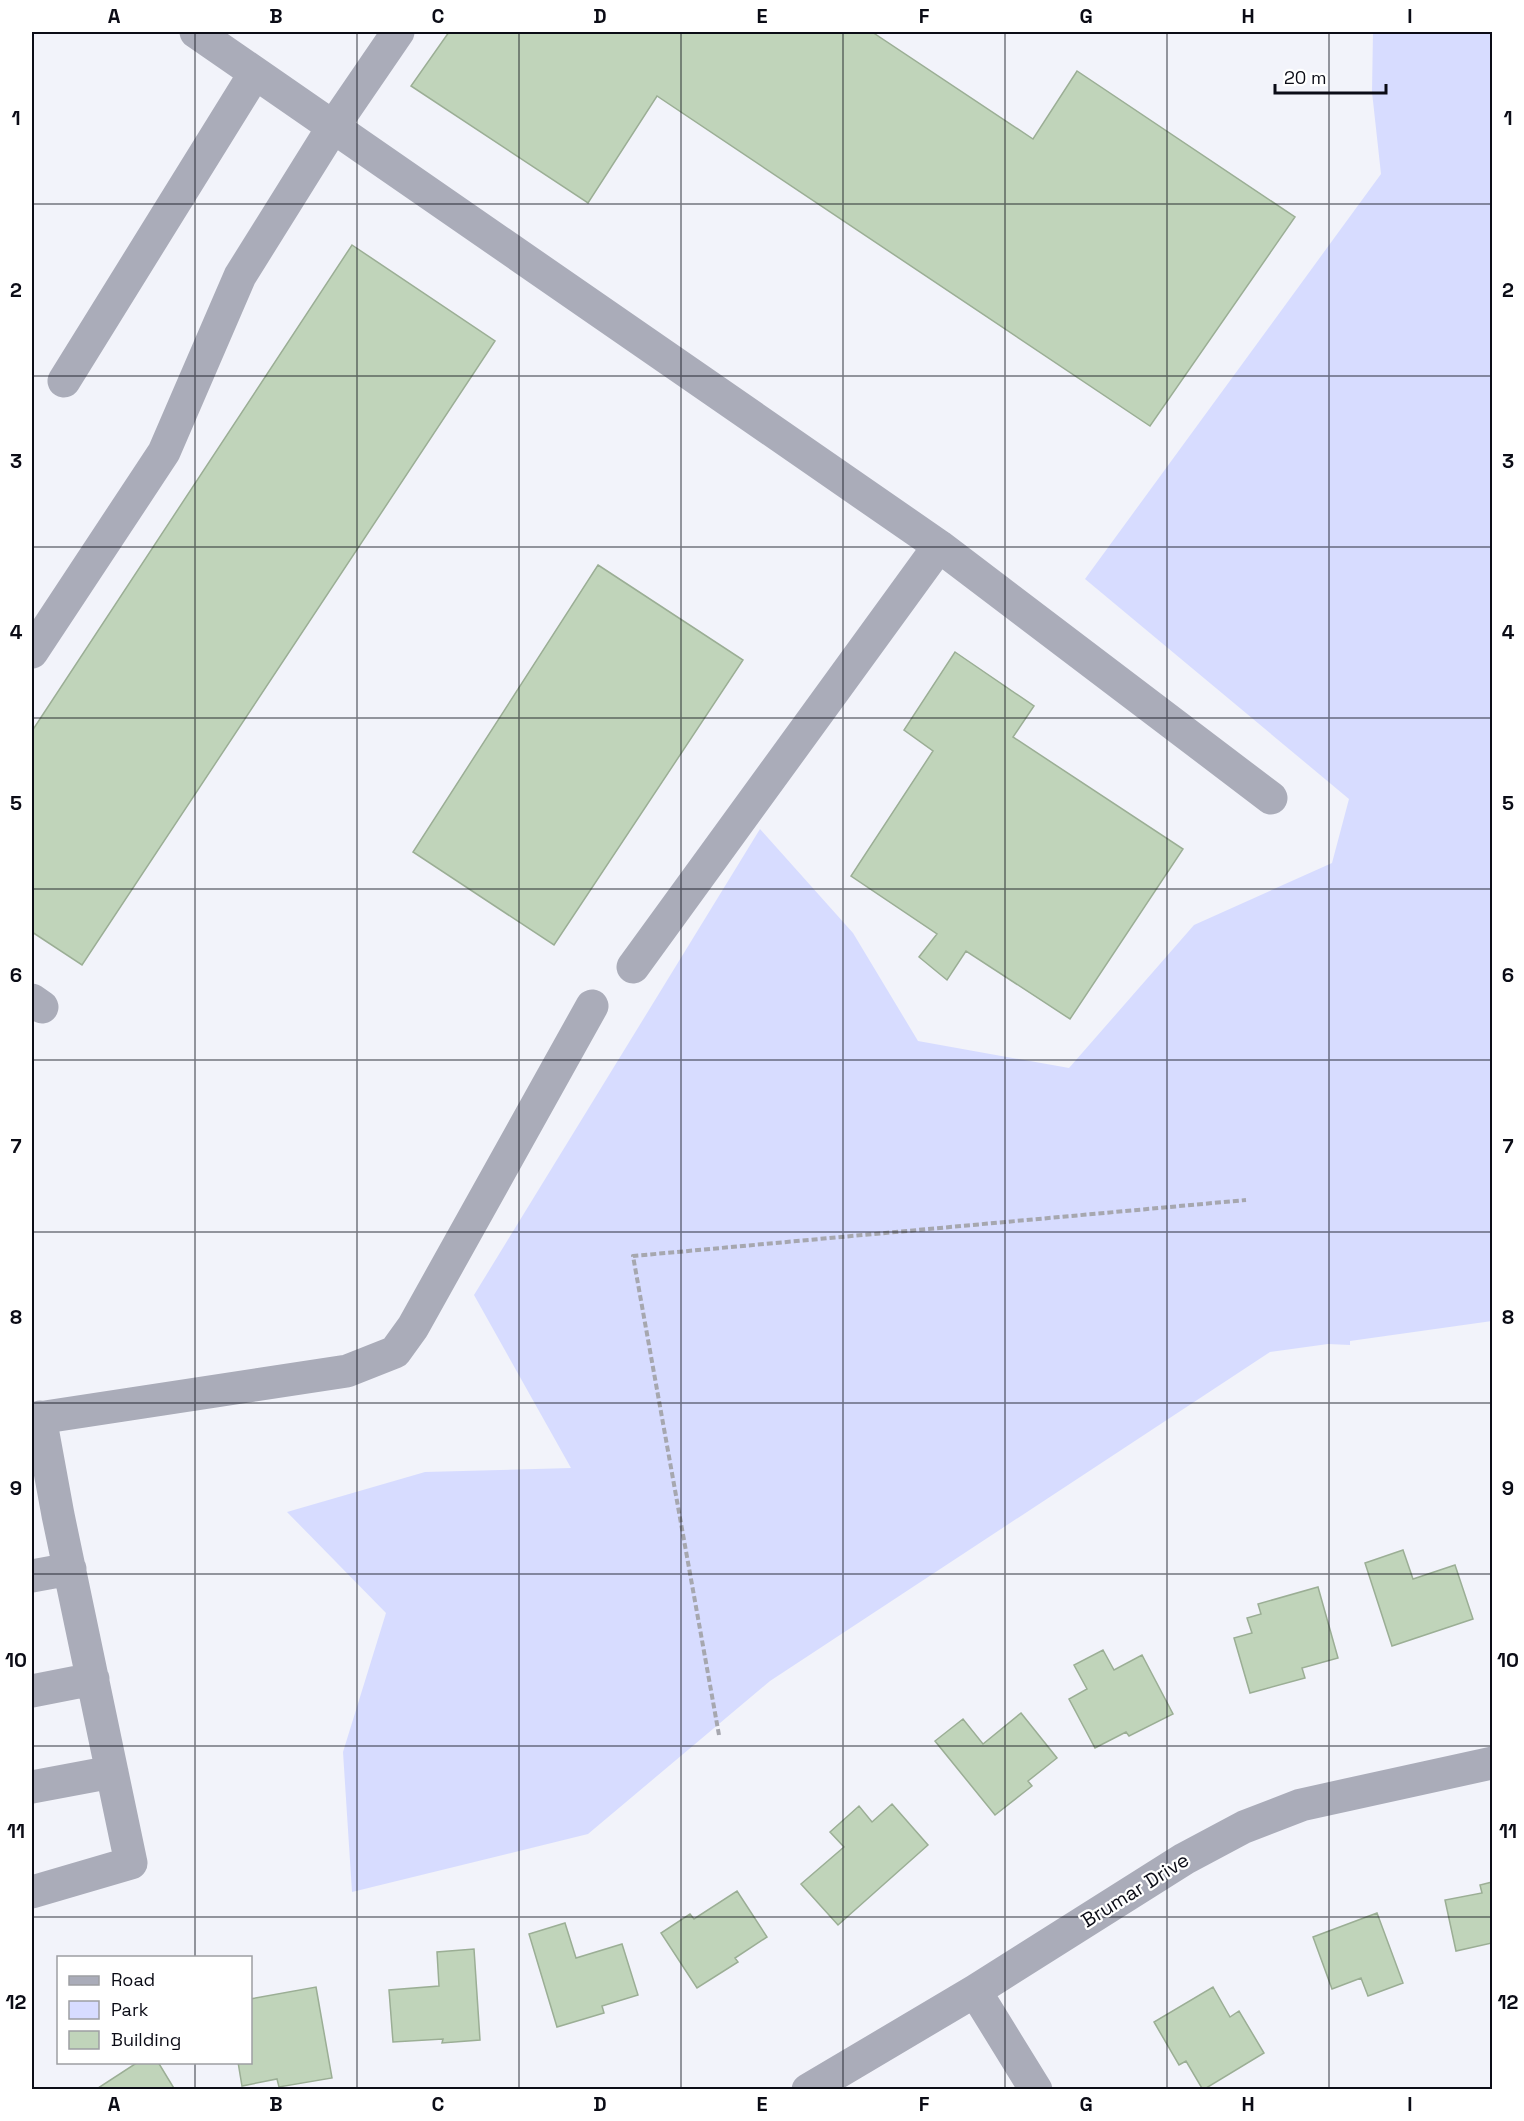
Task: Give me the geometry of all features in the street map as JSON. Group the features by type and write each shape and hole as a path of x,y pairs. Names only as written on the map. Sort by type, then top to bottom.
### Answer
{"street":[{"path":"196,32 939,546 1271,798"},
{"path":"32,652 164,452 240,276 333,127 398,32"},
{"path":"64,381 255,73"},
{"path":"633,967 939,546"},
{"path":"32,1892 131,1863 36,1418 347,1371 395,1352 413,1327 592,1006"},
{"path":"32,1576 70,1569"},
{"path":"32,1691 93,1679"},
{"name":"Brumar Drive","path":"808,2090 975,1991 1184,1859 1244,1827 1301,1805 1492,1763"},
{"path":"32,1787 112,1772"},
{"path":"975,1991 1036,2090"}],"path":[{"path":"719,1735 633,1256 1246,1200"}],"green space":[{"path":"1373,32 1492,32 1492,1321 1350,1341 1350,1345 1328,1344 1270,1352 770,1681 588,1834 352,1892 343,1752 386,1613 287,1512 425,1472 571,1468 474,1295 760,829 853,933 918,1041 1069,1068 1194,925 1332,863 1349,799 1085,579 1381,174 1372,92"}],"building":[{"path":"449,32 872,32 1033,139 1077,71 1295,217 1150,426 657,96 588,203 411,86"},
{"path":"352,245 495,341 82,965 32,932 32,731"},
{"path":"598,565 743,660 554,945 413,852"},
{"path":"955,652 1034,706 1013,737 1183,849 1070,1019 966,951 947,980 919,957 937,934 851,876 933,751 904,730"},
{"path":"1403,1550 1413,1579 1455,1565 1473,1619 1392,1646 1365,1563"},
{"path":"1318,1587 1338,1658 1302,1668 1305,1678 1250,1693 1234,1638 1252,1633 1247,1618 1261,1614 1258,1604"},
{"path":"1103,1650 1114,1670 1142,1655 1173,1714 1129,1736 1126,1732 1095,1748 1069,1699 1087,1689 1074,1665"},
{"path":"1021,1713 1057,1758 1028,1781 1032,1786 995,1815 935,1741 963,1719 983,1744"},
{"path":"892,1804 928,1845 838,1925 801,1884 844,1847 830,1832 859,1806 872,1822"},
{"path":"1492,1882 1492,1943 1456,1951 1445,1900 1482,1893 1480,1885"},
{"path":"737,1891 767,1937 735,1958 738,1962 697,1988 661,1933 690,1914 694,1919"},
{"path":"1377,1913 1403,1983 1368,1996 1361,1978 1332,1989 1313,1937"},
{"path":"565,1923 576,1958 622,1944 638,1995 602,2006 604,2013 557,2027 529,1934"},
{"path":"474,1949 480,2040 442,2043 443,2039 393,2042 389,1990 439,1986 437,1952"},
{"path":"316,1987 332,2078 279,2087 277,2079 242,2086 238,2064 252,2064 252,1999"},
{"path":"1213,1987 1230,2017 1239,2011 1264,2053 1203,2090 1186,2061 1179,2065 1154,2022"},
{"path":"135,2064 159,2064 175,2090 95,2090"}]}
